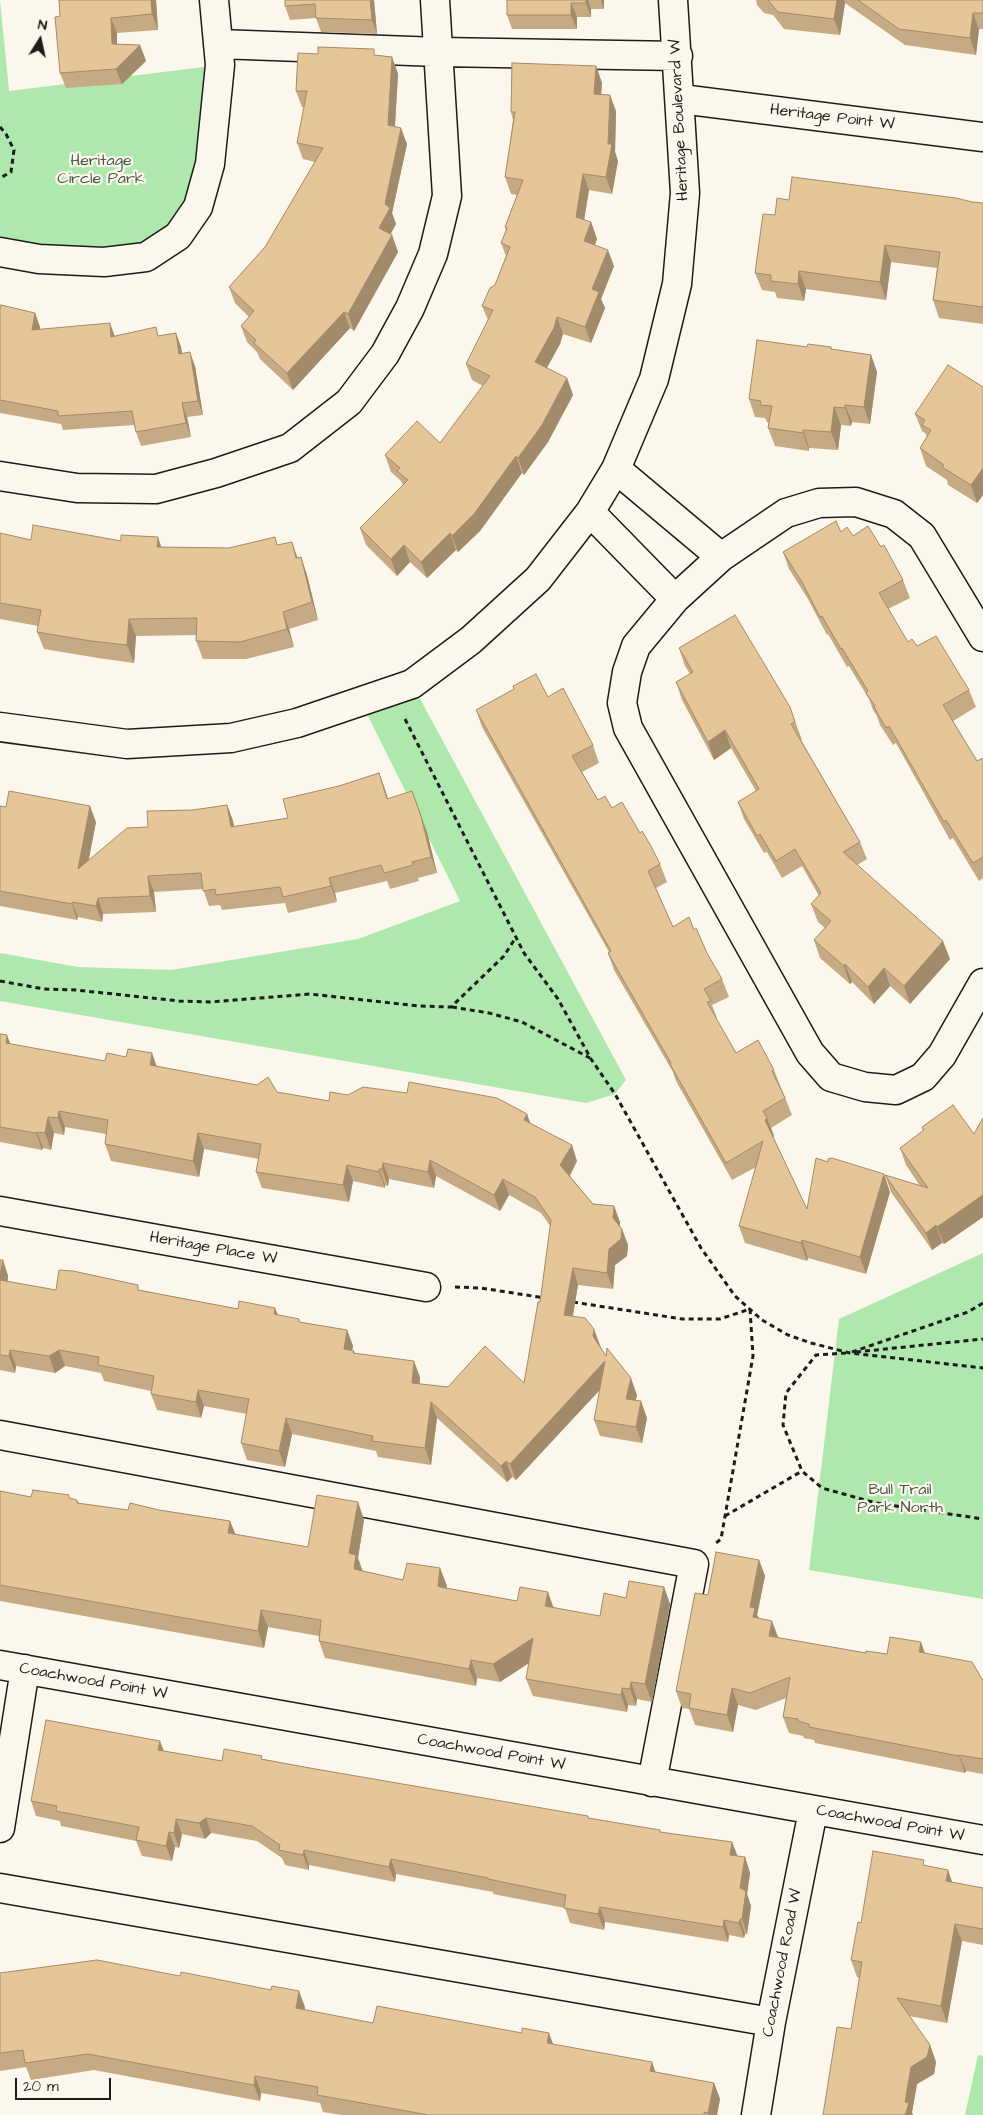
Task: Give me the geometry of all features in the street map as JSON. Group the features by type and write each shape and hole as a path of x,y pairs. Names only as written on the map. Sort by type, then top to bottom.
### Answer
{"street":[{"path":"0,252 40,258 104,262 146,257 178,236 198,207 210,164 220,65 214,0"},
{"path":"0,476 77,488 156,489 290,448 349,402 385,354 410,308 433,254 447,196 435,0"},
{"name":"Heritage Boulevard W","path":"0,727 126,744 231,738 297,723 412,684 471,640 538,579 590,512 616,469 654,379 677,284 685,193 681,100 673,0"},
{"path":"218,44 438,52 678,56"},
{"name":"Heritage Point W","path":"681,100 983,137"},
{"path":"616,469 720,557"},
{"path":"983,637 922,536 894,514 856,502 819,503 786,513 720,557 675,599 636,646 627,672 622,703 628,728 810,1053 831,1077 865,1087 896,1090 923,1077 942,1055 983,983"},
{"path":"590,512 675,599"},
{"name":"Heritage Place W","path":"0,1211 426,1287"},
{"path":"0,1435 694,1564 652,1782"},
{"path":"0,1828 12,1667"},
{"name":"Coachwood Point W","path":"12,1667 983,1840"},
{"name":"Coachwood Road W","path":"756,2115 812,1811"},
{"path":"0,1888 772,2022"}],"path":[{"path":"0,127 14,150 10,172 0,178"},
{"path":"389,692 418,743 524,953 558,999 591,1059 615,1094 701,1248 735,1296 762,1320 788,1335 850,1353 983,1368"},
{"path":"451,1007 504,956 516,936"},
{"path":"0,981 44,989 76,990 180,1001 210,1002 310,994 418,1006 451,1007 489,1013 522,1022 591,1059"},
{"path":"426,1287 481,1288 548,1298"},
{"path":"567,1301 682,1319 720,1319 750,1309"},
{"path":"850,1353 968,1312 983,1303"},
{"path":"694,1564 721,1539 753,1356 750,1309"},
{"path":"983,1338 816,1355 786,1393 783,1425 802,1471 822,1488 876,1504 983,1519"},
{"path":"725,1516 802,1471"}],"green space":[{"name":"Heritage Circle Park","path":"0,0 9,91 220,65 198,207 146,257 0,252"},
{"path":"412,684 626,1080 615,1094 586,1103 0,1001 0,953 78,967 171,970 358,939 460,901 361,702"},
{"name":"Bull Trail Park North","path":"983,1253 983,1599 809,1570 839,1319"},
{"path":"978,2055 983,2056 983,2115 965,2115"}],"building":[{"path":"59,0 151,0 152,14 111,18 112,44 140,45 116,69 60,73 55,17 60,16"},
{"path":"285,0 370,0 372,20 316,18 315,4 285,6"},
{"path":"507,0 586,0 586,3 571,3 571,15 507,15"},
{"path":"768,0 837,0 834,19 778,12"},
{"path":"858,0 983,0 983,13 973,13 970,38 899,29"},
{"path":"318,47 374,49 374,55 392,57 388,125 401,128 385,204 390,208 379,228 392,235 348,314 344,312 287,373 254,343 256,340 241,326 254,311 229,287 265,247 323,148 297,143 307,91 296,91 298,53 318,54"},
{"path":"512,63 596,66 594,94 610,95 608,144 612,144 606,177 583,174 576,217 591,222 584,241 608,250 592,289 599,292 585,327 557,317 554,328 535,362 567,378 542,425 518,458 516,456 474,514 452,536 450,533 421,562 404,545 391,559 360,528 408,480 397,471 400,468 385,455 417,421 440,443 490,376 466,364 493,310 482,306 490,288 495,285 510,247 501,243 523,180 505,177 515,112 511,112"},
{"path":"792,177 983,203 983,307 933,300 940,252 885,245 880,282 799,271 798,284 771,281 771,275 755,273 763,214 775,215 777,198 789,200"},
{"path":"1,305 35,313 32,330 110,323 111,337 156,327 158,336 176,333 179,354 190,352 198,401 182,403 186,423 136,432 132,411 58,416 58,411 0,400"},
{"path":"757,340 807,347 808,344 831,347 831,349 871,355 864,407 845,405 845,408 834,407 831,432 803,430 803,433 768,428 772,406 760,405 761,401 749,399"},
{"path":"948,365 983,387 983,468 971,485 942,467 944,465 920,448 931,430 922,425 925,420 915,414"},
{"path":"836,521 841,532 847,527 853,536 868,526 881,547 884,545 903,580 879,593 908,642 912,639 917,646 936,636 969,690 943,705 977,761 983,758 983,857 973,863 946,820 944,822 889,726 886,728 866,693 868,691 822,616 820,617 802,582 783,552"},
{"path":"33,525 121,541 121,535 158,537 157,547 229,548 275,537 277,545 292,542 296,558 301,557 312,602 283,612 287,629 240,642 196,641 197,618 129,619 127,645 37,632 41,610 0,603 0,533 31,540"},
{"path":"735,615 790,707 795,722 791,724 860,842 843,852 943,941 904,986 884,968 868,987 845,964 844,966 814,940 831,921 811,904 821,893 795,849 776,861 760,834 757,836 738,802 759,789 725,730 708,742 676,682 693,672 679,648"},
{"path":"536,674 548,697 563,688 593,745 572,756 598,800 605,796 612,808 622,802 640,833 642,831 651,846 660,864 648,871 673,927 689,917 694,930 696,928 707,953 722,979 704,989 711,1001 707,1002 736,1053 758,1040 774,1070 772,1071 785,1098 763,1111 767,1118 765,1120 807,1209 816,1158 828,1162 828,1159 832,1158 884,1174 860,1257 802,1240 801,1243 739,1226 763,1141 726,1163 608,953 611,951 476,710 514,689 513,686"},
{"path":"379,773 387,799 412,791 421,816 431,857 412,862 413,865 384,873 381,865 329,878 331,886 283,897 280,887 216,895 215,889 203,891 201,873 148,876 150,896 98,898 96,906 72,902 72,904 0,891 0,806 6,807 9,791 90,806 78,869 127,828 148,827 147,811 193,810 227,805 231,827 288,818 283,799 339,786"},
{"path":"0,1034 7,1035 6,1043 105,1061 107,1053 126,1057 128,1049 152,1053 150,1065 257,1085 268,1077 277,1092 329,1101 330,1092 348,1095 363,1087 407,1093 409,1082 497,1098 527,1114 524,1120 572,1145 560,1165 593,1204 614,1206 613,1218 622,1229 621,1239 609,1249 607,1273 573,1268 564,1315 585,1318 594,1329 593,1336 606,1356 607,1348 631,1378 626,1399 641,1401 636,1427 594,1420 605,1361 510,1464 506,1461 501,1466 431,1402 425,1448 372,1441 373,1436 286,1418 279,1451 241,1443 249,1399 198,1390 196,1402 151,1394 154,1376 98,1365 99,1357 59,1350 49,1356 10,1350 9,1356 0,1355 0,1280 56,1290 59,1270 73,1271 138,1285 138,1290 238,1309 239,1301 275,1308 274,1314 299,1319 299,1322 347,1330 344,1349 354,1351 353,1353 414,1361 412,1383 448,1387 485,1346 524,1383 538,1302 540,1302 551,1220 535,1197 503,1179 494,1195 430,1160 428,1172 383,1163 382,1169 379,1169 379,1172 347,1165 343,1185 256,1172 261,1144 198,1133 193,1161 105,1144 108,1120 59,1111 58,1118 48,1117 45,1133 0,1127"},
{"path":"953,1105 974,1134 983,1118 983,1195 926,1233 885,1175 928,1188 900,1148 924,1130 922,1127"},
{"path":"0,1260 3,1260 0,1275"},
{"path":"33,1490 69,1495 69,1498 77,1500 77,1503 128,1510 130,1503 159,1510 230,1521 228,1533 308,1547 317,1495 358,1502 349,1553 356,1555 354,1569 403,1580 407,1563 440,1568 438,1586 440,1587 517,1601 520,1587 548,1592 545,1606 600,1616 604,1593 626,1598 629,1581 664,1587 645,1684 631,1682 630,1689 622,1688 621,1695 526,1679 533,1638 493,1664 471,1660 469,1669 319,1641 321,1620 261,1610 258,1631 0,1585 0,1491 31,1497"},
{"path":"716,1552 759,1560 750,1607 755,1608 753,1617 772,1621 769,1636 866,1653 866,1651 887,1654 890,1637 921,1642 919,1652 972,1662 983,1679 983,1759 809,1727 809,1724 798,1721 798,1719 783,1717 790,1677 750,1693 732,1688 727,1715 689,1708 691,1694 676,1691 695,1593 708,1595"},
{"path":"46,1720 160,1741 158,1750 222,1761 224,1749 262,1756 261,1759 304,1767 588,1816 588,1818 660,1830 660,1832 732,1842 730,1855 745,1857 740,1888 746,1891 742,1919 740,1919 739,1923 724,1920 723,1927 600,1907 598,1914 564,1908 566,1895 488,1878 391,1859 389,1867 304,1850 303,1855 279,1850 280,1845 252,1826 206,1818 199,1823 176,1819 174,1833 169,1832 166,1846 136,1840 139,1827 56,1811 57,1806 31,1801"},
{"path":"873,1851 924,1860 923,1865 948,1870 946,1881 983,1888 983,1929 955,1924 941,2006 897,1998 930,2045 927,2057 911,2067 905,2102 909,2103 905,2115 823,2115 837,2027 851,2029 862,1962 851,1960 858,1922 861,1923"},
{"path":"97,1960 180,1976 181,1972 271,1990 272,1986 299,1991 296,2008 373,2023 377,2006 522,2033 522,2028 549,2033 547,2043 652,2062 650,2071 714,2083 708,2113 704,2112 704,2115 429,2115 317,2095 318,2087 255,2076 254,2085 88,2054 25,2063 23,2050 0,2053 0,1973"}]}
